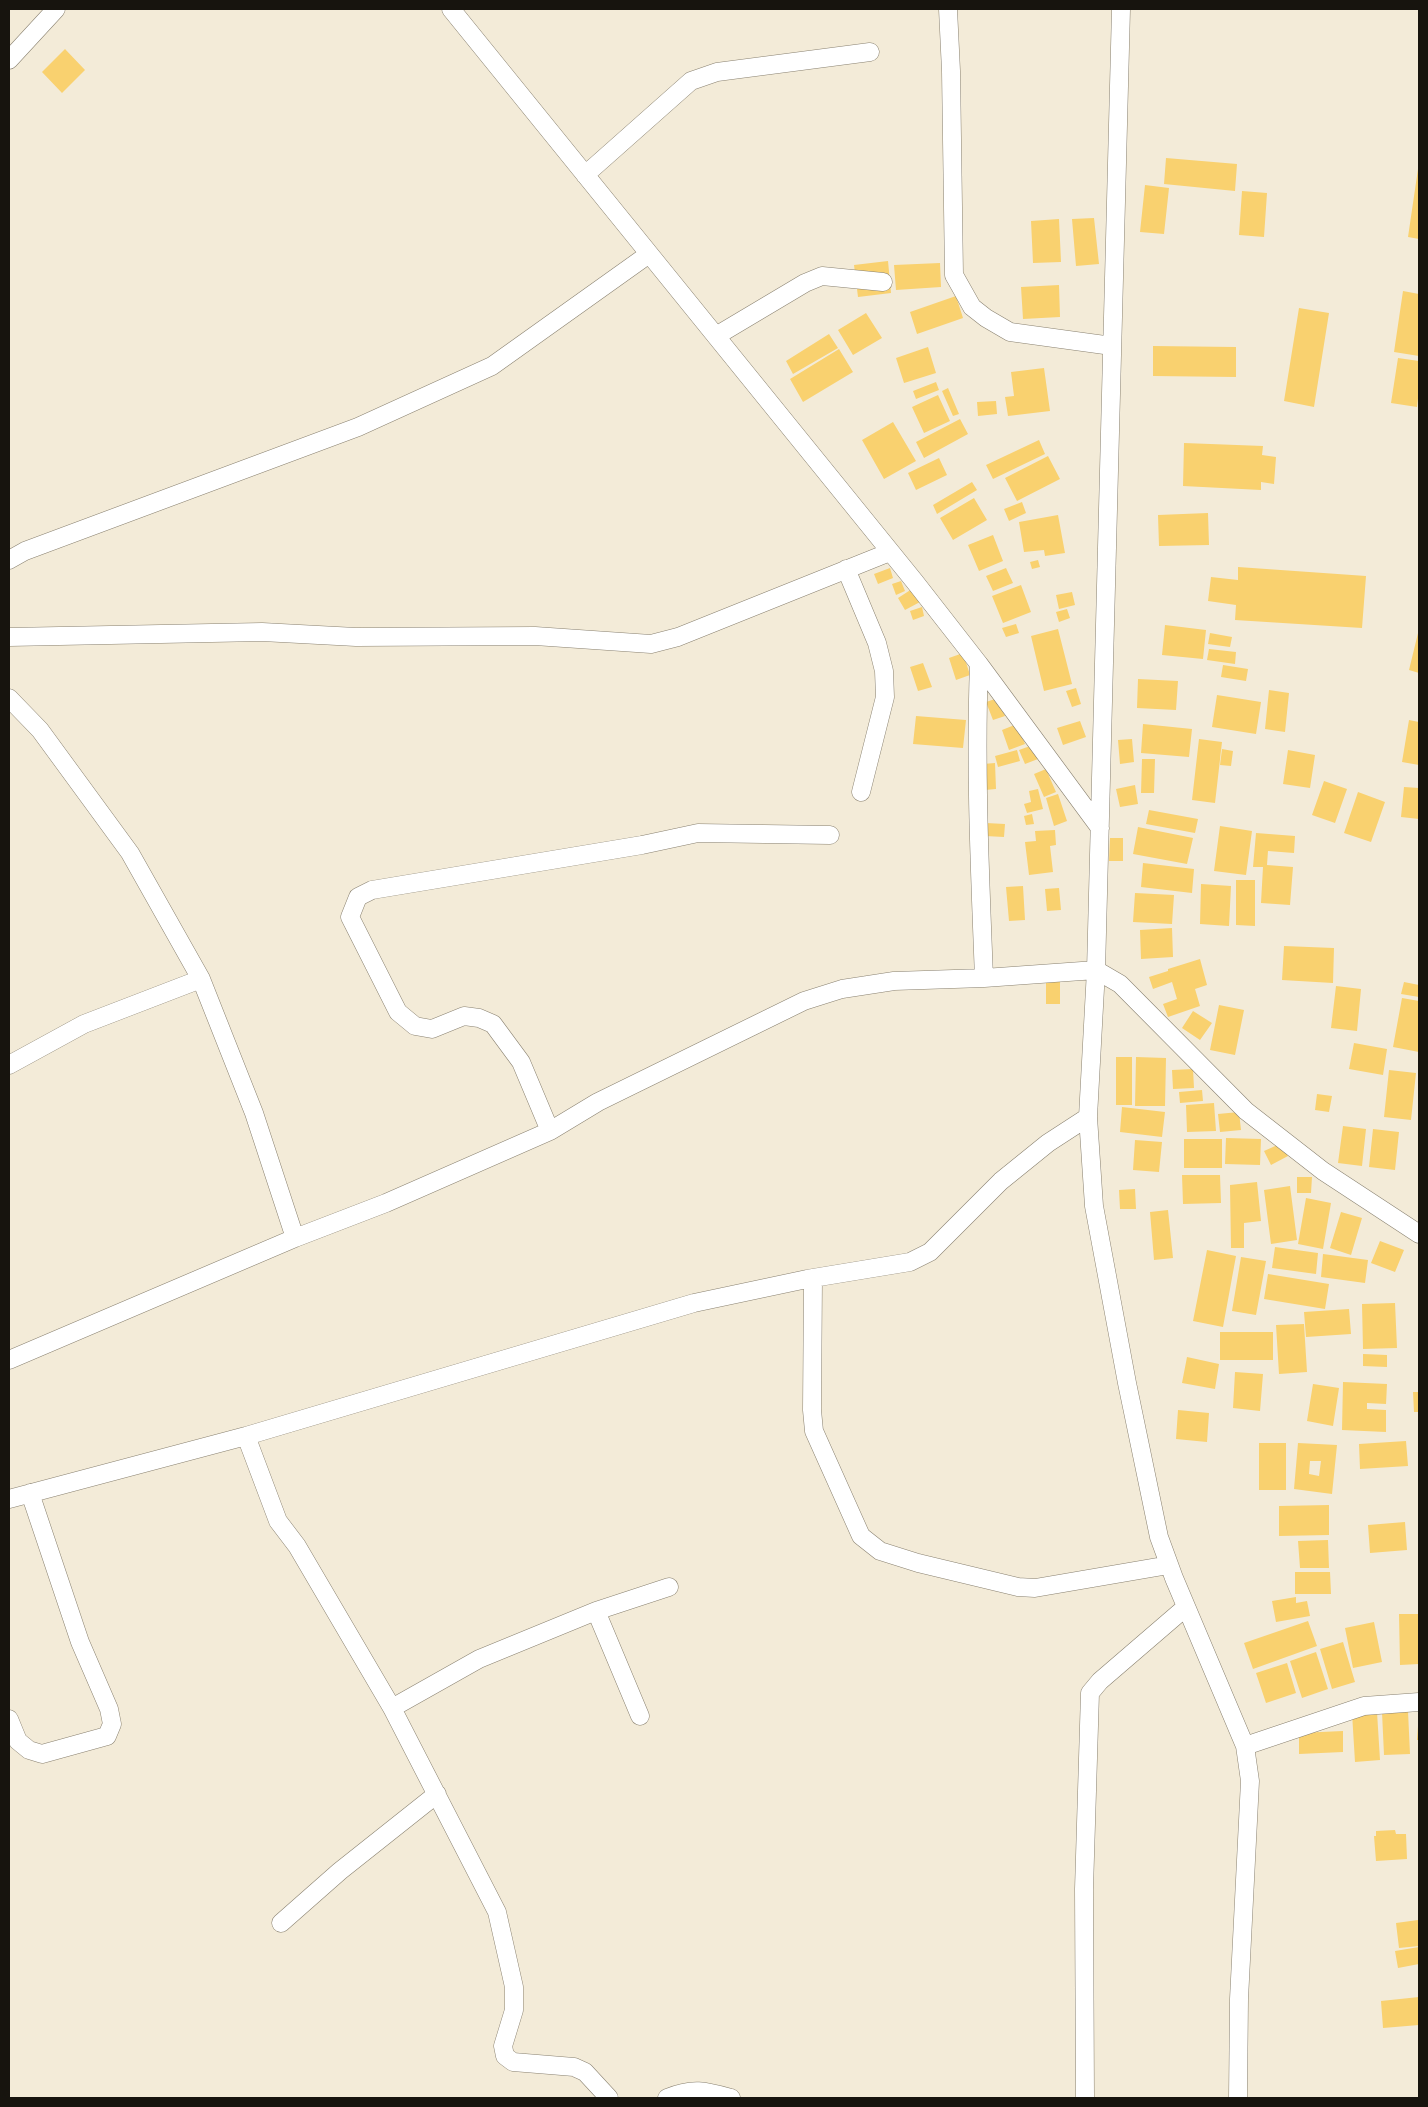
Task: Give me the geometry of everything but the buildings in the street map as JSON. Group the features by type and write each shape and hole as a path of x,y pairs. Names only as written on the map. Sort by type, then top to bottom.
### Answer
{"street":[{"path":"9,60 56,9"},
{"path":"451,9 979,664 1100,828"},
{"path":"948,9 952,81 954,275 958,284 972,306 986,318 1010,332 1112,346"},
{"path":"1121,9 1096,970 1088,1117 1094,1206 1127,1383 1159,1537 1186,1607 1245,1746 1250,1781 1239,1999 1238,2098"},
{"path":"585,175 691,81 717,72 870,52"},
{"path":"9,560 25,551 358,427 492,366 649,254"},
{"path":"716,336 805,283 822,276 882,282"},
{"path":"9,637 262,632 356,637 534,636 650,644 678,636 890,552"},
{"path":"846,569 877,643 884,671 885,697 861,792"},
{"path":"979,664 977,741 984,978"},
{"path":"9,698 40,730 130,853 201,980 254,1112 296,1238"},
{"path":"550,1131 521,1062 493,1024 480,1018 464,1016 432,1028 415,1026 398,1012 350,917 358,898 372,890 642,845 698,833 830,835"},
{"path":"9,1360 296,1238 386,1203 550,1131 598,1102 804,1001 842,989 894,982 1096,970 1120,984 1246,1111 1324,1171 1419,1234"},
{"path":"9,1065 84,1024 201,980"},
{"path":"9,1499 246,1436 448,1374 694,1303 814,1278 910,1262 930,1252 1001,1181 1048,1143 1088,1117"},
{"path":"814,1278 812,1410 814,1430 861,1536 870,1544 880,1551 918,1563 1018,1587 1035,1588 1169,1565"},
{"path":"246,1436 278,1521 297,1546 392,1708 498,1912 514,1987 514,2010 503,2046 505,2056 513,2062 574,2067 585,2072 609,2098"},
{"path":"9,1719 18,1741 29,1750 42,1754 107,1736 112,1724 109,1709 80,1642 30,1493"},
{"path":"392,1708 479,1659 596,1611 669,1587"},
{"path":"1085,2098 1084,1889 1090,1694 1100,1681 1186,1607"},
{"path":"596,1611 640,1716"},
{"path":"1245,1746 1364,1706 1419,1702"},
{"path":"281,1923 340,1871 437,1794"},
{"path":"667,2098 687,2091 705,2090 731,2098"}]}
